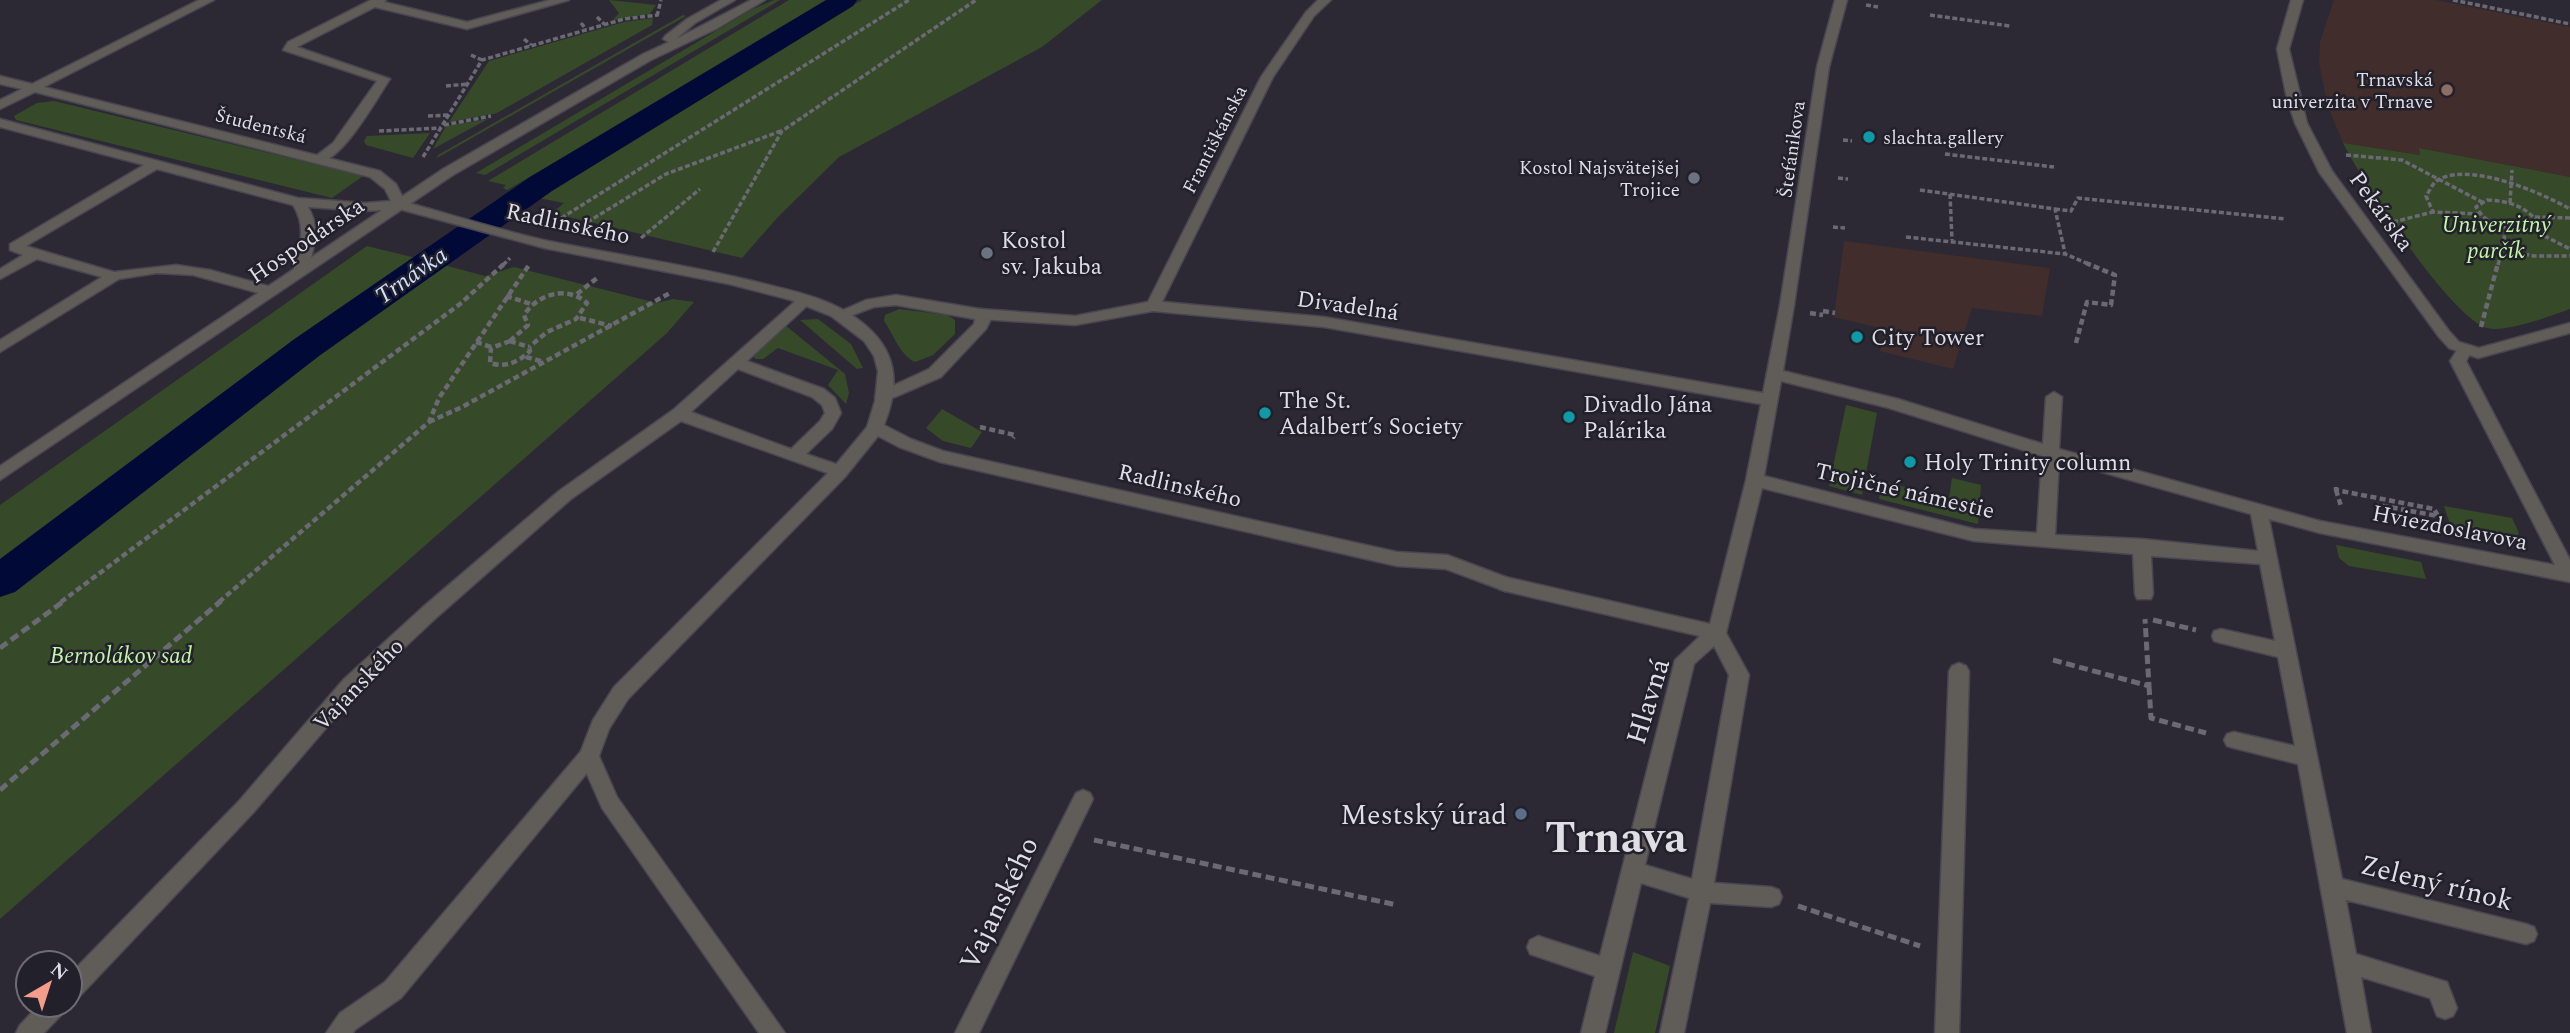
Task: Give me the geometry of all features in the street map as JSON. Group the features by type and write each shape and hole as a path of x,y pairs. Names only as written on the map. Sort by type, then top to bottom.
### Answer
{"street":[{"path":"0,105 208,0"},
{"path":"321,159 331,153 384,79 289,50 292,45 377,1 467,26 563,0"},
{"name":"Hospodárska","path":"647,57 691,21 729,0"},
{"name":"Hospodárska","path":"0,474 467,161 647,57 712,27 760,0"},
{"name":"Františkánska","path":"1153,306 1267,77 1310,14 1325,0"},
{"name":"Štefánikova","path":"1774,373 1823,67 1841,0"},
{"name":"Pekárska","path":"2297,0 2283,49 2293,99 2301,123 2334,183 2444,334 2454,345 2464,350"},
{"name":"Študentská","path":"0,80 375,174 391,187 399,205"},
{"path":"0,122 298,202 365,207 399,205"},
{"path":"114,276 15,247 155,164"},
{"path":"298,202 310,223 308,246 300,271"},
{"name":"Radlinského","path":"399,205 504,235 731,281 805,300 842,314 870,338 883,356 887,370 875,427 905,443 940,456 1397,559 1447,562 1505,584 1717,633"},
{"path":"0,275 35,254"},
{"path":"0,347 114,276 147,268 183,268 270,291"},
{"name":"Vajanského","path":"84,975 246,807 351,685 430,612 565,495 679,414 805,300"},
{"name":"Divadelná","path":"842,314 871,303 896,300 980,314 1041,320 1090,319 1129,308 1153,306 1324,322 1708,387 1770,400"},
{"path":"883,397 935,373 981,326 983,319 980,314"},
{"path":"2569,575 2458,361 2464,350 2478,353 2570,328"},
{"path":"737,363 818,393 829,402 833,413 826,425 794,456"},
{"path":"1672,1033 1702,892 1739,675 1717,633 1755,480 1774,373 1892,403 2050,452 2259,511 2287,656 2221,636"},
{"path":"2046,539 2054,397"},
{"path":"679,414 839,471"},
{"path":"343,1027 393,990 589,756 600,726 621,693 839,471 875,427"},
{"name":"Trojičné námestie","path":"1755,480 1974,535 2142,546 2267,558"},
{"name":"Hviezdoslavova","path":"2259,511 2320,527 2569,575"},
{"path":"2142,546 2144,601"},
{"name":"Hlavná","path":"1594,1033 1685,660 1717,633"},
{"name":"Zelený rínok","path":"2287,656 2359,1033"},
{"path":"1947,1033 1959,671"},
{"path":"2234,740 2307,757"},
{"path":"589,756 609,802 773,1033"},
{"name":"Vajanského","path":"967,1033 1083,799"},
{"path":"1632,870 1702,892 1771,897"},
{"name":"Zelený rínok","path":"2333,887 2526,934"},
{"path":"1538,947 1609,970"},
{"path":"2347,962 2439,990 2445,1008"},
{"path":"28,1033 42,1019"}],"path":[{"path":"657,15 661,0"},
{"path":"556,222 909,0"},
{"path":"579,227 666,174 782,131 976,0"},
{"path":"2453,0 2570,24"},
{"path":"1866,5 1878,7"},
{"path":"471,55 482,60 604,24 668,14"},
{"path":"1930,15 2010,26"},
{"path":"597,17 604,24"},
{"path":"581,23 586,29"},
{"path":"524,38 531,45"},
{"path":"419,164 482,60"},
{"path":"446,86 469,84"},
{"path":"428,116 450,115"},
{"path":"346,133 442,127 493,116"},
{"path":"709,257 782,131"},
{"path":"1843,140 1852,141"},
{"path":"1945,154 2054,167"},
{"path":"2345,155 2402,160 2482,202"},
{"path":"2510,203 2512,170"},
{"path":"2433,212 2426,196 2428,188 2441,180 2481,177 2541,193 2570,209"},
{"path":"1838,178 1848,179"},
{"path":"637,241 699,189"},
{"path":"1920,190 2071,211 2078,198 2285,219"},
{"path":"1950,194 1952,240"},
{"path":"2480,214 2476,207 2482,202 2496,200 2510,203 2534,217 2570,218"},
{"path":"2055,209 2065,254"},
{"path":"2387,224 2433,212 2480,214 2506,228 2531,229 2570,249"},
{"path":"2531,229 2537,222 2534,217"},
{"path":"1833,227 1845,228"},
{"path":"2480,329 2506,228"},
{"path":"1906,237 2065,254 2115,275 2111,305 2087,302 2076,343"},
{"path":"2502,250 2534,256 2570,256"},
{"path":"0,649 460,304 511,257"},
{"path":"429,422 439,398 530,264"},
{"path":"577,295 597,278"},
{"path":"510,341 528,326 524,315 532,304 559,293 577,295 587,303 579,317 566,325 549,330 528,347"},
{"path":"0,790 429,422 545,363 671,293"},
{"path":"506,296 532,304"},
{"path":"1823,311 1835,313"},
{"path":"579,317 612,326"},
{"path":"528,347 510,341 499,342 489,352 490,363 500,366 526,357 545,363"},
{"path":"476,342 492,348"},
{"path":"526,357 530,351 528,347"},
{"path":"980,427 1016,435 1013,439"},
{"path":"2342,510 2336,488 2434,509 2438,516 2378,505 2382,518"},
{"path":"2144,601 2151,718 2208,734"},
{"path":"2145,618 2197,631"},
{"path":"2053,660 2149,686"},
{"path":"1066,834 1397,905"},
{"path":"1771,897 1926,948 1927,934"}],"shaded area":[{"name":"Trnavská univerzita v Trnave","path":"2334,0 2436,0 2570,27 2570,177 2420,148 2421,155 2343,143 2328,107 2319,63 2320,42"},
{"path":"1844,241 2050,268 2042,316 1972,308 1953,369 1880,351 1884,329 1834,317"}],"green space":[{"path":"609,0 656,5 650,14 613,20 619,13"},
{"path":"780,0 485,175 476,173 753,9"},
{"path":"789,0 832,0 507,190 503,188 506,185 488,181"},
{"path":"862,0 1102,0 1042,47 839,157 777,218 742,258 552,213 564,203 534,197"},
{"path":"683,15 686,16 437,158 438,155"},
{"path":"653,18 652,25 497,113 449,122 489,61 624,22"},
{"path":"54,101 363,176 332,198 16,120 14,116 37,103"},
{"path":"488,119 433,149 446,126"},
{"path":"430,133 413,158 366,145 364,141 367,136"},
{"name":"Univerzitný parčík","path":"2343,143 2420,155 2419,148 2570,177 2570,309 2528,323 2495,329 2487,328 2471,318 2451,299 2408,245"},
{"path":"367,246 420,259 177,430 0,565 0,505"},
{"name":"Bernolákov sad","path":"440,264 485,276 514,267 657,303 673,299 694,302 667,333 0,919 0,597"},
{"path":"899,309 947,315 955,320 955,334 933,355 915,362 901,349 884,321 885,315"},
{"path":"818,319 851,344 863,368 857,369 800,320"},
{"path":"785,325 845,374 849,393 846,404 828,385 838,370 778,348 763,359 756,359 752,355"},
{"path":"1846,405 1877,413 1862,495 1829,486"},
{"path":"942,409 982,432 971,448 943,441 926,428"},
{"path":"1952,478 1981,485 1978,524 1879,499 1882,481 1949,498"},
{"path":"2444,506 2512,518 2519,533 2512,538 2451,527"},
{"path":"2336,545 2421,562 2426,579 2349,566 2339,558"},
{"path":"1633,952 1670,966 1655,1033 1614,1033"}],"waterway":[{"name":"Trnávka","path":"0,581 306,348 541,184 844,0"}],"place":[{"name":"Trnavská univerzita v Trnave","path":"2447,90"},
{"name":"slachta.gallery","path":"1869,137"},
{"name":"Kostol Najsvätejšej Trojice","path":"1694,178"},
{"name":"Kostol sv. Jakuba","path":"987,253"},
{"name":"City Tower","path":"1857,337"},
{"name":"The St. Adalbert’s Society","path":"1265,413"},
{"name":"Divadlo Jána Palárika","path":"1569,417"},
{"name":"Holy Trinity column","path":"1910,462"},
{"name":"Mestský úrad","path":"1521,814"}],"district":[{"name":"Trnava","path":"1616,837"}]}
